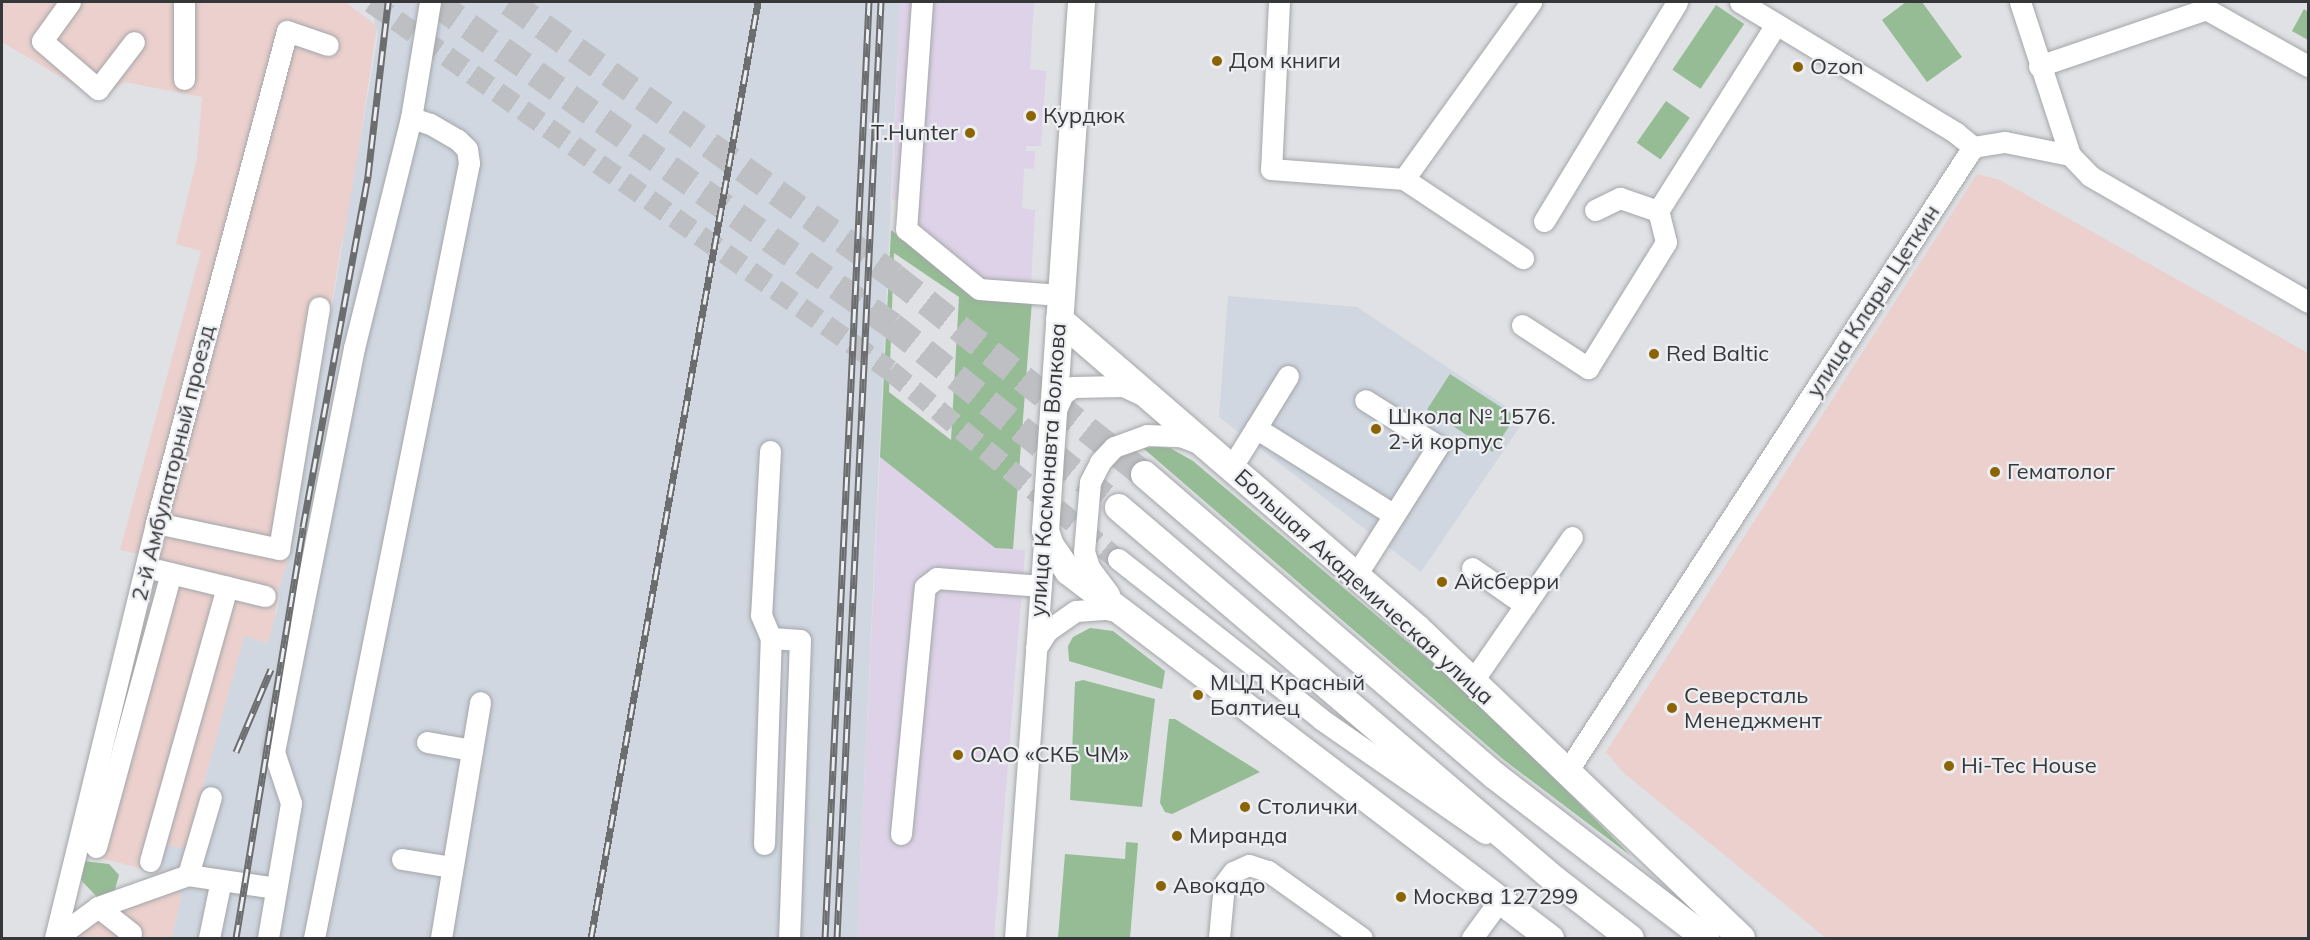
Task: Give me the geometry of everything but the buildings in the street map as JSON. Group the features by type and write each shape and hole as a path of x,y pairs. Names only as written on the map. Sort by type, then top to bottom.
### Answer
{"main road":[{"name":"улица Космонавта Волкова","path":"1045,530 1081,2"},
{"name":"Большая Академическая улица","path":"1059,307 1143,396 1356,575 1473,682 1741,939"},
{"path":"1144,474 1494,775 1706,939"},
{"path":"1118,507 1554,879 1630,939"},
{"path":"1045,530 1057,557 1068,571 1130,615 1498,902 1550,939"},
{"path":"1590,907 1599,921 1596,939"}],"street":[{"path":"70,2 42,42 98,89 134,42"},
{"path":"184,2 184,79"},
{"path":"268,939 291,803 274,752 354,348 411,118 430,2"},
{"path":"922,2 906,229 979,289 1059,307"},
{"path":"1279,2 1271,169 1404,179 1523,258"},
{"path":"1404,179 1531,2"},
{"path":"1545,221 1677,2"},
{"path":"1740,2 1956,133 1973,147 2005,142 2070,155"},
{"path":"2020,2 2039,66 2070,155 2090,177 2308,302"},
{"path":"2039,66 2226,2"},
{"path":"2206,9 2308,66"},
{"path":"1522,325 1588,368 1666,242 1658,211 1776,24"},
{"name":"2-й Амбулаторный проезд","path":"55,939 156,523 287,31 328,45"},
{"path":"314,939 469,164 467,149 458,140 430,124 411,118"},
{"name":"улица Клары Цеткин","path":"1566,773 1973,147"},
{"path":"1595,210 1620,198 1658,211"},
{"path":"156,523 279,549 319,307"},
{"path":"1231,468 1288,376"},
{"path":"1051,423 1062,394 1073,387 1123,386 1143,396"},
{"path":"1356,575 1438,446 1365,400"},
{"path":"1256,428 1394,515"},
{"path":"1130,615 1089,567 1084,542 1090,482 1114,447 1129,439 1164,433 1206,447"},
{"path":"764,844 771,638 761,615 770,451"},
{"name":"улица Космонавта Волкова","path":"1015,939 1045,530"},
{"path":"1473,682 1572,537"},
{"path":"1118,559 1322,718 1424,793 1554,879"},
{"path":"147,562 171,573 265,596"},
{"path":"1472,568 1525,605"},
{"path":"96,847 171,573"},
{"path":"901,834 925,587 937,578 1041,586"},
{"path":"150,861 227,587"},
{"path":"1036,648 1047,631 1076,611 1107,609 1130,615"},
{"path":"771,638 800,640 789,939"},
{"path":"441,939 480,702"},
{"path":"427,742 472,750"},
{"path":"188,875 211,797"},
{"path":"402,859 452,867"},
{"path":"1219,939 1224,884 1233,872 1249,865 1268,871 1362,939"},
{"path":"55,939 98,907 188,875 276,888"},
{"path":"209,939 221,880"},
{"path":"1472,939 1498,902"},
{"path":"98,907 131,933"}],"shaded area":[{"path":"2,2 345,2 377,26 348,221 341,246 290,554 279,588 269,643 244,637 186,850 166,845 159,873 85,854 163,559 120,550 201,251 176,244 197,159 202,97 125,82 98,99 2,42"},
{"path":"377,2 900,2 857,938 172,938 182,893 163,889 159,873 166,845 186,849 244,636 268,643 280,598 279,588 290,554 378,35 374,20"},
{"path":"900,2 1034,2 1030,69 1046,71 1041,146 1026,146 1026,151 1035,151 1034,169 1024,168 1022,208 1035,210 1031,285 984,282 915,224 916,202 892,200"},
{"path":"1977,174 2000,180 2308,353 2308,938 1826,938 1624,773 1606,752"},
{"name":"Школа № 1576. 2-й корпус","path":"1228,296 1357,307 1525,419 1421,572 1219,417"},
{"path":"880,457 995,548 1025,550 994,938 857,938"},
{"path":"163,889 182,893 172,938 72,938 105,914"}],"green space":[{"path":"1906,2 1922,2 1962,57 1927,82 1882,20"},
{"path":"1716,5 1744,24 1701,89 1672,70"},
{"path":"2304,9 2308,12 2308,40 2292,31"},
{"path":"1666,101 1690,118 1661,159 1637,143"},
{"path":"891,230 980,297 1032,301 1013,549 995,548 880,457","holes":["894,253 959,297 951,440 889,392"]},
{"path":"1450,374 1515,416 1493,452 1427,409"},
{"path":"1143,448 1170,448 1193,461 1485,707 1631,856 1504,760"},
{"path":"1090,628 1113,631 1165,671 1162,689 1069,661 1068,646 1073,637"},
{"path":"1083,680 1155,699 1142,807 1070,800 1075,682"},
{"path":"1169,719 1175,719 1260,772 1172,814 1165,812 1160,803"},
{"path":"1126,842 1138,843 1130,938 1058,938 1065,854 1125,859"},
{"path":"83,861 109,864 119,875 113,896 99,899 79,878"}],"tunnel":[{"path":"371,2 890,370 1118,559"},
{"path":"435,2 892,325 1118,507"},
{"path":"509,2 894,276 1144,474"}],"railway":[{"path":"236,938 303,527 368,176 388,2"},
{"path":"591,938 758,2"},
{"path":"825,938 869,2"},
{"path":"837,938 881,2"},
{"path":"236,752 271,669"}],"place":[{"name":"Дом книги","path":"1217,61"},
{"name":"Ozon","path":"1798,67"},
{"name":"Курдюк","path":"1031,116"},
{"name":"T.Hunter","path":"970,133"},
{"name":"Red Baltic","path":"1654,354"},
{"name":"Школа № 1576. 2-й корпус","path":"1376,429"},
{"name":"Гематолог","path":"1995,472"},
{"name":"Айсберри","path":"1442,582"},
{"name":"МЦД Красный Балтиец","path":"1198,695"},
{"name":"Северсталь Менеджмент","path":"1672,708"},
{"name":"ОАО «СКБ ЧМ»","path":"958,755"},
{"name":"Hi-Tec House","path":"1949,766"},
{"name":"Столички","path":"1245,807"},
{"name":"Миранда","path":"1177,836"},
{"name":"Авокадо","path":"1161,886"},
{"name":"Москва 127299","path":"1401,897"}]}
